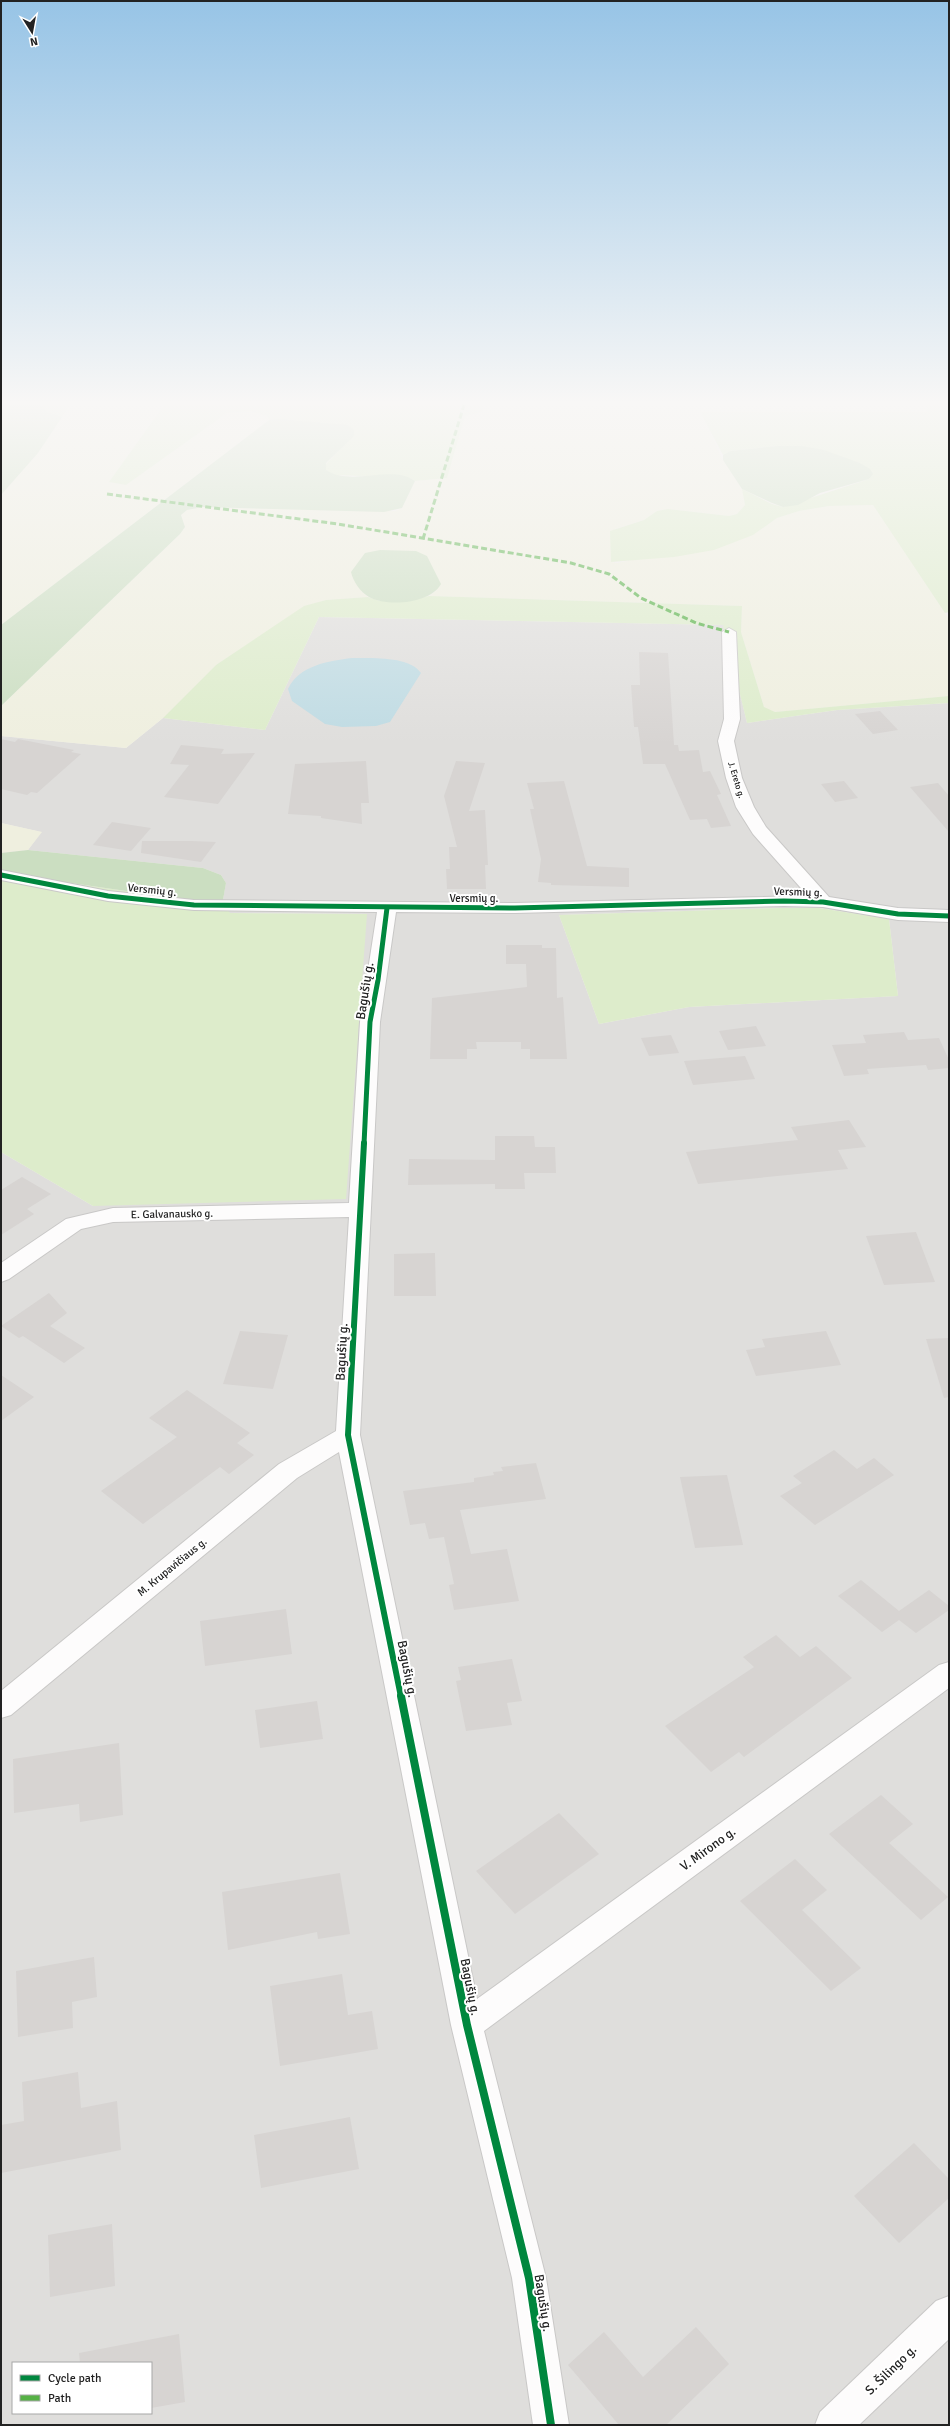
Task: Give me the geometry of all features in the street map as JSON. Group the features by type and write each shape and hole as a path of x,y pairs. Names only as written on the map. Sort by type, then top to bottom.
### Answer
{"street":[{"name":"J. Ereto g.","path":"729,632 732,719 726,741 734,778 745,807 760,830 823,902"},
{"name":"Versmių g.","path":"2,876 108,896 194,905 515,908 750,902 823,902 898,914 949,916"},
{"name":"Bagušių g.","path":"387,908 378,980 370,1022 348,1435 467,2025 529,2278 551,2425"},
{"name":"E. Galvanausko g.","path":"1,1274 74,1224 113,1216 360,1210"},
{"name":"M. Krupavičiaus g.","path":"1,1707 288,1471 348,1435"},
{"name":"V. Mirono g.","path":"467,2025 949,1673"},
{"name":"S. Šilingo g.","path":"833,2425 949,2314"}],"shaded area":[{"path":"319,617 724,625 747,723 837,710 949,703 949,2425 1,2425 1,1152 93,1206 367,914 229,913 223,900 226,883 221,875 203,868 28,850 41,832 1,823 1,736 126,748 163,718 265,730","holes":["819,908 889,919 898,996 689,1007 599,1024 559,915"]}],"green space":[{"path":"1,518 141,518 1,625"},
{"path":"141,518 182,518 185,527 180,534 1,706 1,625"},
{"path":"182,518 647,518 615,529 611,562 617,563 753,535 777,518 882,518 949,619 949,696 775,712 768,710 764,707 741,632 742,606 429,596 437,590 361,591 368,597 326,600 304,607 216,665 163,718 126,748 1,736 1,706 180,534 185,527"},
{"path":"647,518 777,518 753,535 714,550 674,557 611,562 610,531"},
{"path":"882,518 949,518 949,612 945,613"},
{"path":"380,550 416,551 427,556 441,584 428,596 408,602 386,602 369,597 357,586 351,572 365,553"},
{"path":"429,596 742,606 741,632 764,707 775,712 949,696 949,703 837,710 747,723 723,625 319,617 265,730 163,718 216,665 304,606 326,600 368,597 380,601 411,600"},
{"path":"1,823 42,832 28,850 1,853"},
{"path":"28,850 203,868 221,875 226,883 223,900 189,900 1,873 1,853"},
{"path":"1,873 189,900 223,900 230,913 367,914 346,1199 93,1206 1,1152"},
{"path":"819,908 889,919 898,996 689,1007 599,1024 559,915"}],"water":[{"path":"352,658 390,659 408,663 416,667 421,673 390,722 376,726 342,727 325,724 292,701 288,689 299,674 307,669 325,663"}],"building":[{"path":"639,652 668,653 674,745 678,745 679,751 699,750 703,772 710,771 721,794 717,795 731,826 711,828 707,819 690,820 665,764 643,764 638,727 634,727 631,685 640,685"},
{"path":"880,711 898,730 873,734 855,714"},
{"path":"1,739 15,742 18,739 74,750 71,752 81,754 37,793 31,792 27,795 1,789"},
{"path":"181,745 224,749 221,754 255,753 218,804 164,797 189,765 170,764"},
{"path":"366,761 369,803 361,803 362,824 321,818 321,816 288,814 295,764"},
{"path":"456,761 485,763 469,811 485,810 488,865 485,865 486,889 447,889 446,869 450,869 449,847 457,847 444,796"},
{"path":"564,781 587,866 629,868 629,887 551,885 551,883 538,882 541,859 530,809 534,809 527,783"},
{"path":"844,781 858,798 835,802 821,784"},
{"path":"938,783 949,796 949,832 910,787"},
{"path":"112,822 151,828 131,851 93,845"},
{"path":"142,841 216,842 201,862 141,853"},
{"path":"506,945 542,945 542,948 556,948 557,998 563,997 567,1059 530,1059 530,1049 521,1049 521,1042 476,1042 477,1049 467,1049 467,1059 430,1059 432,998 527,987 526,964 506,964"},
{"path":"756,1026 766,1046 728,1050 719,1031"},
{"path":"904,1032 908,1040 939,1038 949,1060 949,1068 928,1070 926,1065 867,1069 869,1074 844,1076 832,1045 866,1043 863,1035"},
{"path":"671,1035 679,1053 649,1056 641,1038"},
{"path":"745,1056 755,1079 693,1085 684,1061"},
{"path":"849,1120 866,1147 838,1150 848,1169 698,1184 686,1152 798,1140 791,1127"},
{"path":"495,1136 534,1136 535,1147 555,1147 556,1173 524,1173 525,1189 495,1189 495,1184 408,1185 409,1159 495,1160"},
{"path":"22,1177 51,1194 27,1209 34,1214 1,1235 1,1190"},
{"path":"916,1232 935,1282 884,1285 866,1236"},
{"path":"435,1253 436,1296 394,1296 394,1254"},
{"path":"49,1293 67,1313 50,1326 85,1348 64,1363 23,1336 19,1338 1,1326"},
{"path":"240,1331 288,1335 273,1389 223,1384"},
{"path":"826,1331 841,1365 756,1376 746,1350 765,1347 762,1339"},
{"path":"949,1338 949,1397 944,1398 926,1339"},
{"path":"1,1375 34,1397 1,1421"},
{"path":"187,1390 250,1433 237,1443 254,1455 229,1474 220,1467 143,1524 101,1491 177,1437 149,1418"},
{"path":"834,1450 857,1469 874,1458 894,1475 815,1525 780,1496 802,1483 793,1476"},
{"path":"536,1463 546,1499 460,1510 471,1554 507,1549 519,1601 454,1610 449,1585 454,1584 444,1537 429,1539 425,1523 410,1525 403,1491 474,1482 474,1478 494,1475 493,1472 503,1471 501,1467"},
{"path":"727,1475 743,1545 695,1548 680,1477"},
{"path":"861,1580 899,1611 929,1590 949,1606 949,1610 916,1633 899,1620 882,1632 838,1596"},
{"path":"286,1609 292,1654 205,1666 200,1621"},
{"path":"776,1635 800,1657 816,1646 852,1678 744,1757 739,1752 711,1772 665,1726 754,1667 743,1657"},
{"path":"512,1659 522,1701 507,1703 512,1725 466,1731 456,1681 461,1680 458,1667"},
{"path":"317,1701 323,1739 260,1748 255,1710"},
{"path":"119,1743 123,1815 80,1822 79,1804 14,1813 13,1759"},
{"path":"881,1795 913,1824 889,1843 948,1897 921,1920 829,1834"},
{"path":"559,1813 599,1854 515,1914 476,1871"},
{"path":"795,1859 827,1890 802,1910 861,1968 831,1991 740,1901"},
{"path":"340,1873 350,1934 318,1939 317,1932 228,1950 222,1892"},
{"path":"94,1957 97,1997 72,2002 73,2028 18,2037 16,1971"},
{"path":"342,1974 348,2015 372,2011 378,2049 280,2066 270,1986"},
{"path":"78,2072 81,2108 117,2101 121,2150 1,2173 1,2125 24,2121 22,2082"},
{"path":"350,2117 359,2169 261,2188 254,2135"},
{"path":"914,2143 949,2179 949,2198 899,2243 854,2196"},
{"path":"112,2224 115,2286 50,2297 48,2235"},
{"path":"696,2327 729,2364 666,2425 619,2425 568,2365 604,2332 643,2377"},
{"path":"179,2334 185,2402 152,2408 152,2362 80,2362 79,2353"}],"marked path":[{"path":"293,518 338,524 571,563 609,574 641,598 696,623 729,632"},
{"path":"423,539 429,518"}],"cycle path":[{"path":"1,875 108,896 194,905 515,908 784,901 823,902 898,914 949,916"},
{"path":"387,908 378,980 370,1022 348,1435 467,2025 529,2278 551,2425"}]}
